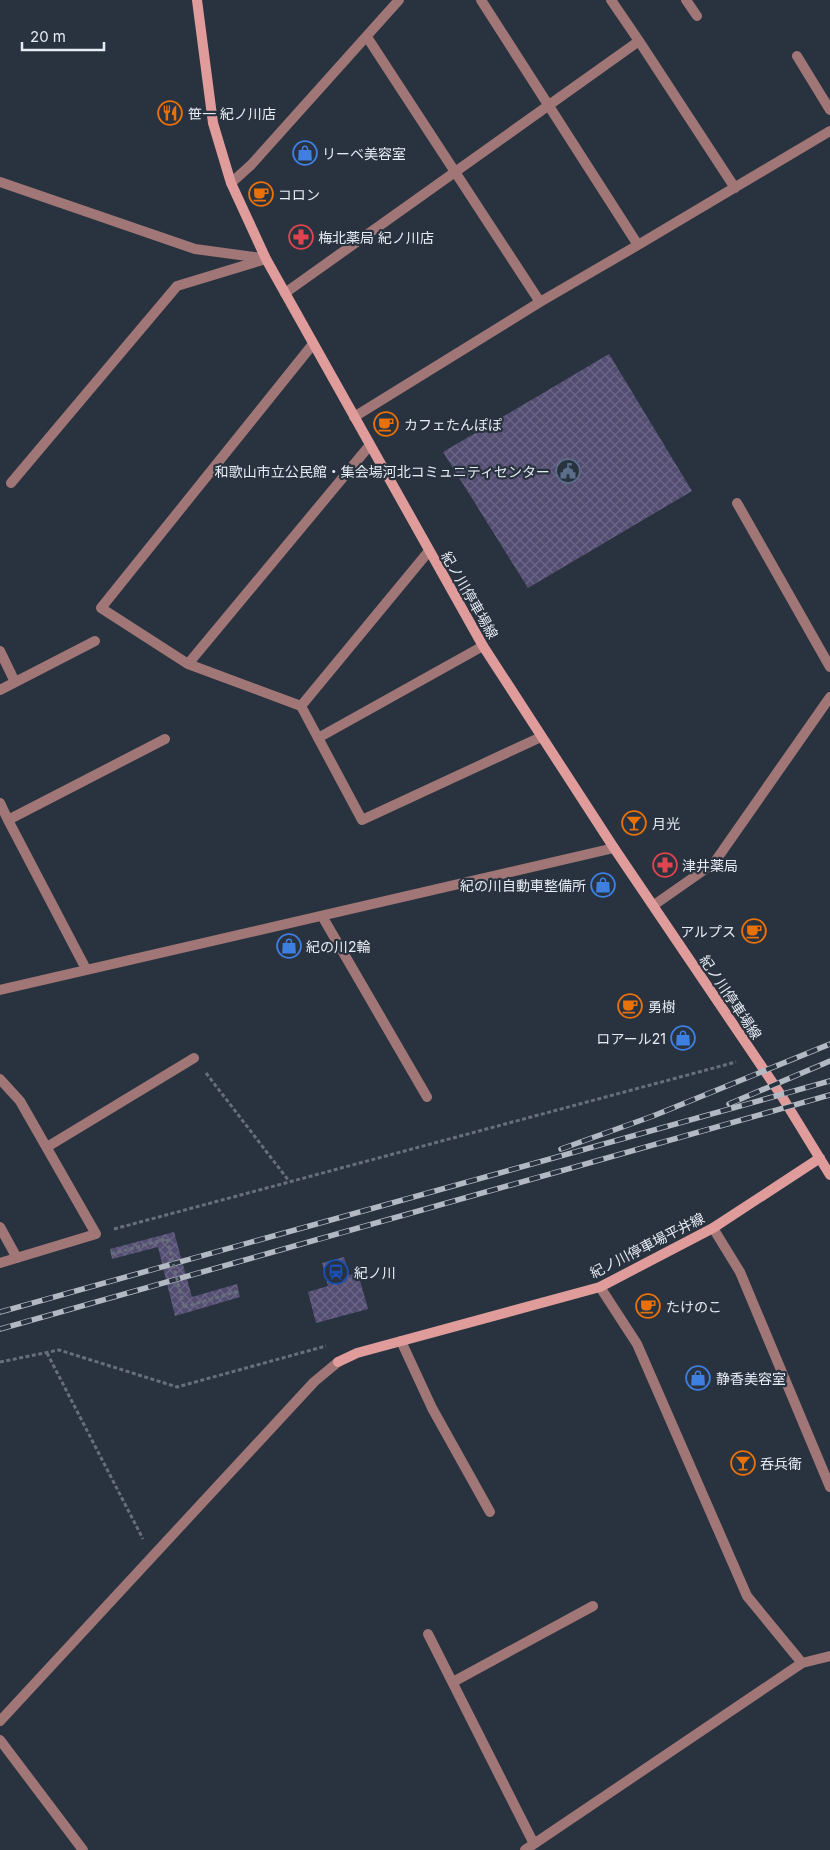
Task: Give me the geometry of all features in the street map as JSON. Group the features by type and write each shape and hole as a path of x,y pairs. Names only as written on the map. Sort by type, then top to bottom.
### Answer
{"main road":[{"name":"紀ノ川停車場線","path":"197,0 213,123 231,183 266,259 484,646 541,737 755,1057 820,1158"},
{"path":"820,1158 830,1175"},
{"name":"紀ノ川停車場平井線","path":"338,1362 357,1353 600,1287 713,1228 820,1158"}],"street":[{"path":"231,183 251,165 399,0"},
{"path":"481,0 638,245"},
{"path":"611,0 735,188"},
{"path":"686,0 697,16"},
{"path":"367,37 540,302"},
{"path":"285,293 639,41"},
{"path":"798,56 830,110"},
{"path":"354,418 540,302 830,131"},
{"path":"0,182 195,249 266,259"},
{"path":"11,484 177,286 266,259"},
{"path":"313,344 101,608 188,664 301,706 362,820 541,737"},
{"path":"188,664 370,445"},
{"path":"737,503 830,667"},
{"path":"301,706 429,551"},
{"path":"0,690 95,641"},
{"path":"318,738 484,646"},
{"path":"0,651 15,682"},
{"path":"654,905 714,863 830,697"},
{"path":"8,820 165,739"},
{"path":"0,804 86,969"},
{"path":"0,990 614,848"},
{"path":"322,916 427,1097"},
{"path":"47,1147 194,1058"},
{"path":"0,1079 20,1101 96,1234 0,1263"},
{"path":"0,1227 16,1258"},
{"path":"713,1228 740,1272 830,1486"},
{"path":"600,1287 637,1344 747,1596 758,1612 802,1663"},
{"path":"401,1341 432,1408 490,1512"},
{"path":"0,1720 314,1382 338,1362"},
{"path":"453,1682 593,1606"},
{"path":"428,1634 534,1844"},
{"path":"525,1850 802,1663 830,1656"},
{"path":"0,1740 84,1850"}],"path":[{"path":"96,1234 755,1057"},
{"path":"194,1058 290,1181"},
{"path":"111,1254 167,1239 184,1307 239,1291"},
{"path":"0,1362 59,1350 177,1387 330,1345 338,1362"},
{"path":"47,1353 152,1556"}],"building":[{"name":"和歌山市立公民館・集会場河北コミュニティセンター","path":"609,354 692,491 528,588 443,452"},
{"path":"174,1232 192,1297 237,1284 240,1297 175,1316 158,1247 112,1259 110,1249"},
{"path":"344,1257 349,1275 358,1273 368,1309 316,1323 308,1292 328,1286 322,1263"}],"railway":[{"path":"561,1149 653,1116 830,1044"},
{"path":"729,1104 830,1061"},
{"path":"0,1312 830,1081"},
{"path":"0,1329 830,1095"}],"place":[{"name":"笹一 紀ノ川店","path":"170,113"},
{"name":"リーベ美容室","path":"305,153"},
{"name":"コロン","path":"261,194"},
{"name":"梅北薬局 紀ノ川店","path":"301,237"},
{"name":"カフェたんぽぽ","path":"386,424"},
{"name":"和歌山市立公民館・集会場河北コミュニティセンター","path":"568,471"},
{"name":"月光","path":"634,823"},
{"name":"津井薬局","path":"665,865"},
{"name":"紀の川自動車整備所","path":"603,885"},
{"name":"アルプス","path":"754,931"},
{"name":"紀の川2輪","path":"289,946"},
{"name":"勇樹","path":"630,1006"},
{"name":"ロアール21","path":"683,1038"},
{"name":"紀ノ川","path":"336,1272"},
{"name":"たけのこ","path":"648,1306"},
{"name":"静香美容室","path":"698,1378"},
{"name":"呑兵衛","path":"743,1463"}]}
